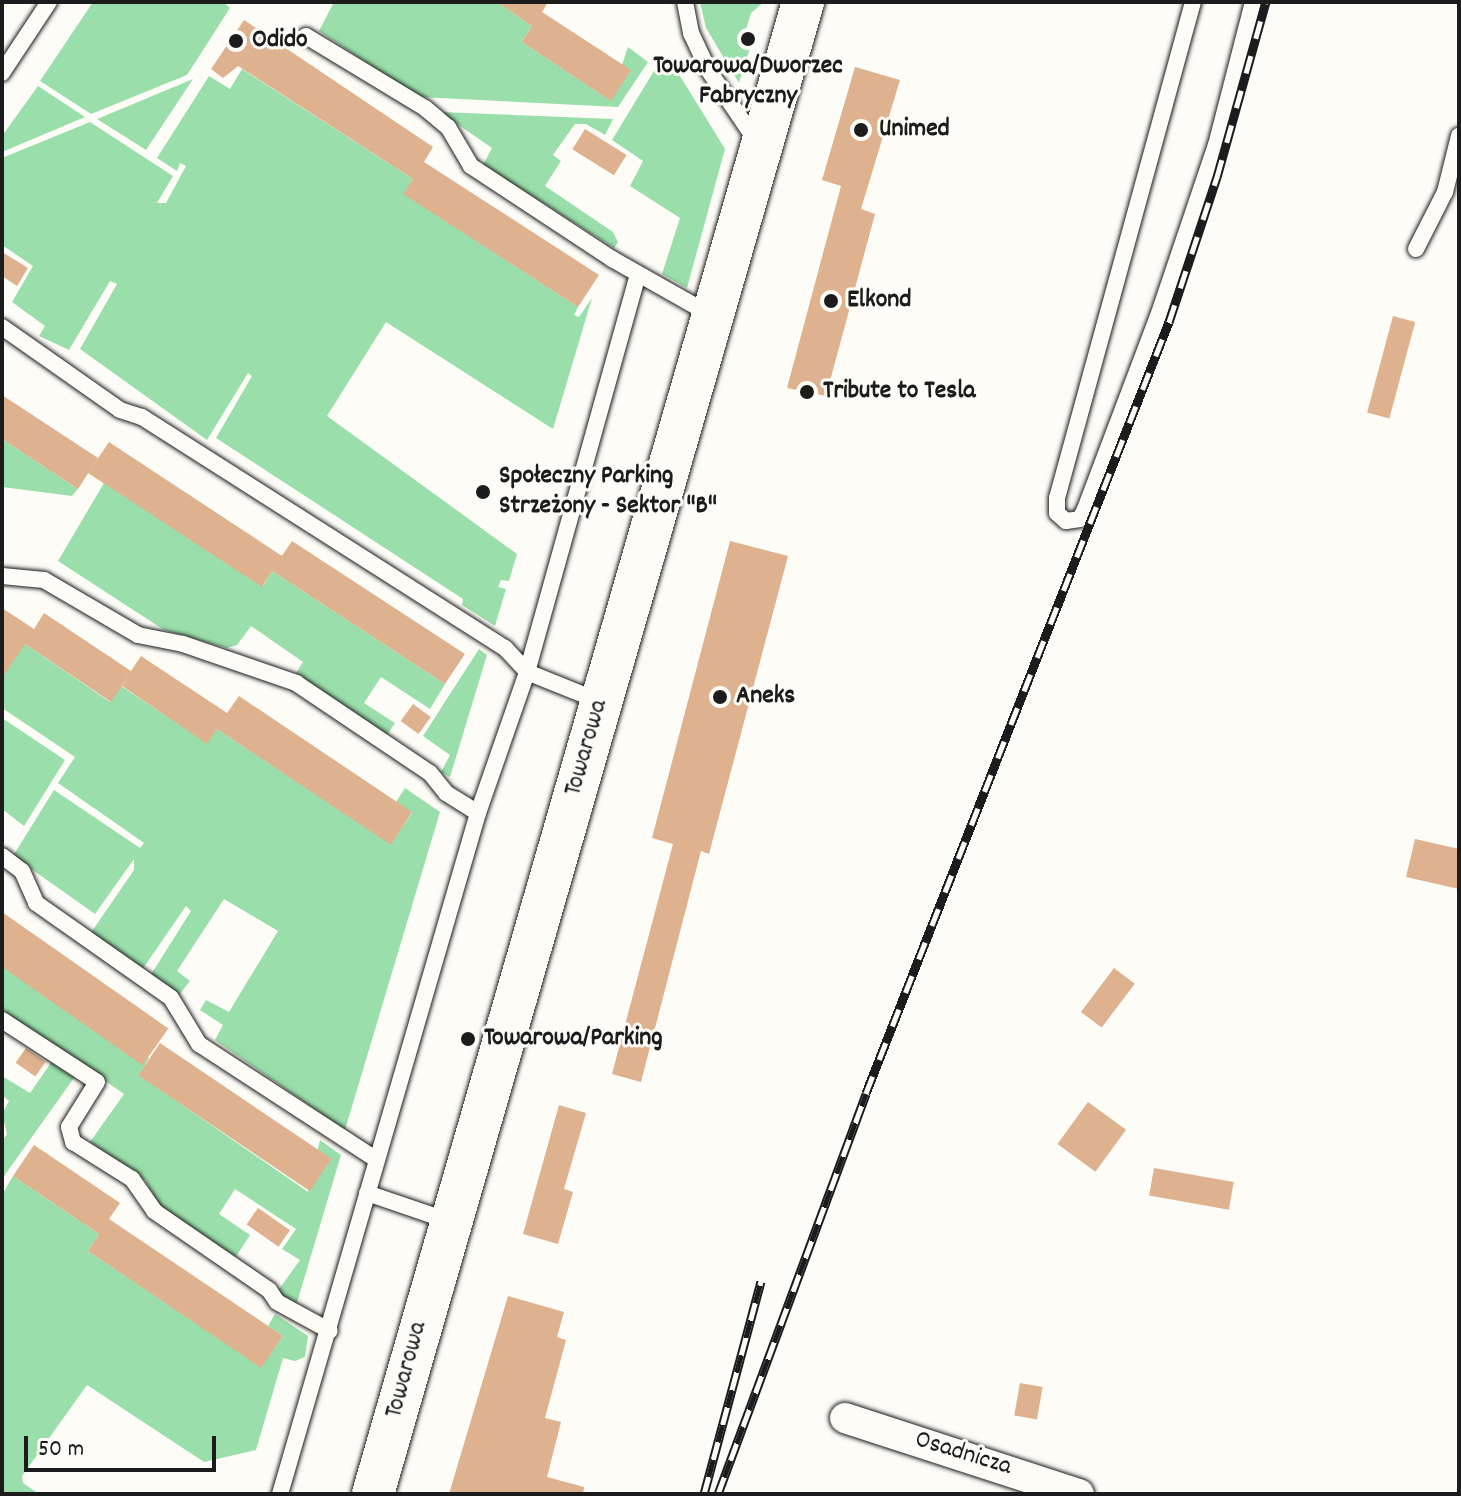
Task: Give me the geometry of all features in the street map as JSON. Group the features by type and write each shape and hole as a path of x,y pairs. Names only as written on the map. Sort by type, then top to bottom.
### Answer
{"main road":[{"name":"Towarowa","path":"373,1494 449,1221 803,2"}],"street":[{"name":"Osadnicza","path":"845,1418 1079,1494"}],"lane":[{"path":"2,73 49,2"},
{"path":"685,2 691,33 707,68 760,147"},
{"path":"1193,2 1057,498 1057,513 1066,521 1080,519 1085,509 1158,316 1216,145 1253,2"},
{"path":"306,36 425,108 448,127 471,166 638,274 711,315"},
{"path":"1416,249 1445,192 1459,136"},
{"path":"280,1494 330,1331 478,813 527,672 638,274"},
{"path":"2,327 120,410 142,417 505,648 527,672 600,702"},
{"path":"2,576 44,580 138,635 183,644 296,683 406,756 446,793 478,813"},
{"path":"2,856 22,871 36,903 171,998 199,1044 377,1160"},
{"path":"2,1020 97,1082 69,1127 73,1142 132,1179 154,1211 269,1290 277,1302 330,1331"},
{"path":"367,1193 449,1221"}],"green space":[{"path":"93,2 223,2 230,8 187,75 91,114 40,81"},
{"path":"334,2 497,2 532,26 522,42 610,100 628,47 648,62 618,107 419,97 319,31"},
{"path":"700,2 764,2 751,13 745,33 750,48 739,83 706,28"},
{"path":"664,65 680,76 725,149 687,288 662,274 680,218 630,186 643,161 612,140 657,66"},
{"path":"242,69 413,179 404,194 578,307 574,315 579,317 592,298 553,429 386,322 327,416 517,554 509,581 501,580 498,587 506,589 495,626 462,605 463,599 216,438 252,376 248,373 207,440 80,349 117,284 110,281 69,350 39,336 45,326 12,302 33,266 2,245 2,158 90,122 173,176 157,203 166,203 186,166 180,163 177,171 157,158 209,76 230,89"},
{"path":"193,79 146,150 97,119"},
{"path":"38,86 85,117 2,152 2,136"},
{"path":"440,112 613,119 605,135 586,124 575,124 553,155 561,161 545,186 613,232 618,242 614,248 483,165 492,148"},
{"path":"2,439 78,489 72,496 2,487"},
{"path":"104,483 263,586 272,571 445,684 430,709 381,677 364,703 395,723 387,735 296,673 303,662 251,626 237,645 227,648 164,630 58,561"},
{"path":"25,644 110,702 121,686 207,743 217,729 391,844 412,813 396,802 405,788 440,812 345,1130 215,1040 223,1025 200,1010 206,1000 229,1012 278,931 224,899 177,971 190,981 179,995 150,976 191,911 186,906 142,970 90,934 134,870 134,859 95,914 13,856 54,790 140,848 144,843 58,783 75,757 2,708 2,653"},
{"path":"479,649 487,655 450,777 441,772 450,755 423,736"},
{"path":"2,718 65,760 24,826 2,809"},
{"path":"2,957 149,1058 139,1075 308,1192 320,1140 341,1155 296,1306 277,1292 300,1260 282,1249 296,1229 235,1189 219,1214 250,1235 235,1258 159,1205 145,1180 90,1142 124,1094 3,1010"},
{"path":"53,1060 76,1075 2,1179 2,1141 7,1134 2,1114 9,1101 2,1095 2,1076 30,1093"},
{"path":"13,1176 99,1234 88,1251 261,1367 283,1336 268,1326 275,1314 308,1336 305,1357 295,1361 283,1358 256,1450 204,1462 87,1385 22,1476 23,1483 39,1494 2,1494 2,1195"}],"building":[{"path":"497,2 548,2 542,12 631,70 611,101 522,42 532,26"},
{"path":"244,20 433,147 424,162 599,275 578,307 403,194 413,179 238,66 223,78 211,69"},
{"path":"855,67 900,80 861,209 875,214 826,396 787,388 841,186 822,180"},
{"path":"585,129 627,155 614,175 572,149"},
{"path":"2,252 28,268 17,286 2,276"},
{"path":"1393,316 1415,322 1389,419 1367,413"},
{"path":"2,395 98,458 78,489 2,439"},
{"path":"109,442 282,556 292,541 465,654 445,684 272,571 262,587 88,473"},
{"name":"Aneks","path":"730,541 788,556 709,854 701,851 641,1082 612,1074 673,844 652,838"},
{"path":"2,608 34,629 44,613 131,671 141,656 227,713 239,696 412,812 391,845 217,729 207,744 122,686 131,672 111,702 25,644 2,678"},
{"path":"413,704 431,717 418,734 401,721"},
{"path":"1415,839 1459,849 1459,889 1406,877"},
{"path":"2,912 168,1028 142,1065 2,967"},
{"path":"1114,968 1135,984 1102,1028 1081,1012"},
{"path":"160,1043 332,1159 310,1191 138,1075"},
{"path":"26,1048 46,1062 35,1077 16,1063"},
{"path":"1088,1102 1126,1130 1095,1172 1057,1144"},
{"path":"559,1105 586,1113 564,1189 573,1192 558,1244 523,1234"},
{"path":"34,1145 120,1203 109,1219 283,1336 261,1368 88,1251 99,1234 13,1176"},
{"path":"1154,1168 1234,1182 1229,1210 1149,1196"},
{"path":"258,1208 290,1230 278,1247 247,1224"},
{"path":"508,1296 564,1312 557,1337 566,1340 545,1418 561,1422 547,1477 584,1487 583,1494 449,1494"},
{"path":"1020,1383 1043,1387 1037,1419 1014,1415"}],"railway":[{"path":"718,1494 866,1093 1169,322 1217,177 1266,2"},
{"path":"704,1494 761,1282"}],"place":[{"name":"Towarowa/Dworzec Fabryczny","path":"748,39"},
{"name":"Odido","path":"236,41"},
{"name":"Unimed","path":"861,130"},
{"name":"Elkond","path":"831,301"},
{"name":"Tribute to Tesla","path":"807,392"},
{"name":"Społeczny Parking Strzeżony - Sektor \"B\"","path":"483,492"},
{"name":"Aneks","path":"720,697"},
{"name":"Towarowa/Parking","path":"468,1039"}]}
